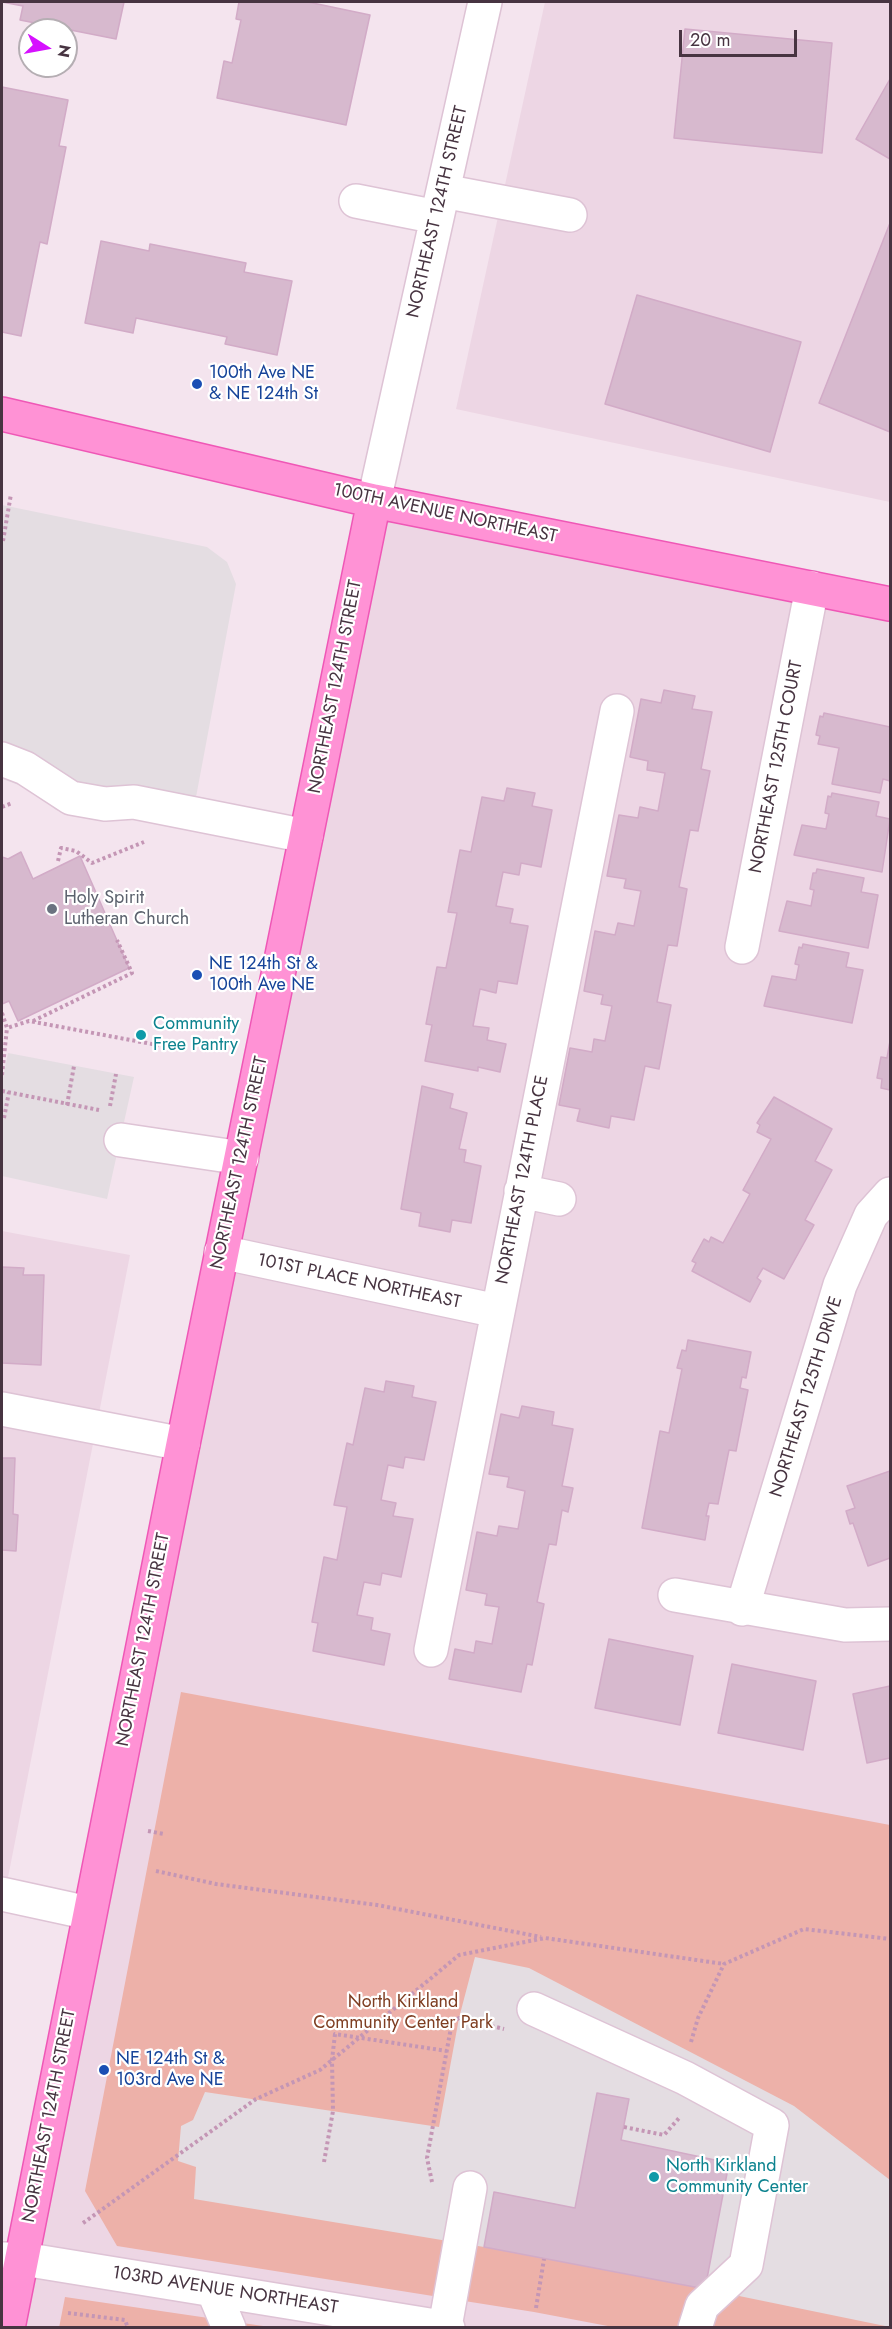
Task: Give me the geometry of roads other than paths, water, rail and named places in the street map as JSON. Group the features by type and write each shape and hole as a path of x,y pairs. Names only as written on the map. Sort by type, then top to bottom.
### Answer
{"main road":[{"name":"100TH AVENUE NORTHEAST","path":"2,414 374,501 891,604"},
{"name":"NORTHEAST 124TH STREET","path":"8,2328 13,2259 89,1913 374,501"}],"street":[{"name":"NORTHEAST 124TH STREET","path":"374,501 485,2"},
{"path":"356,201 440,204 570,215"},
{"name":"NORTHEAST 125TH COURT","path":"742,947 812,588"},
{"name":"NORTHEAST 124TH PLACE","path":"432,1650 616,711"},
{"path":"2,759 25,768 71,798 105,804 134,802 306,836"},
{"path":"121,1140 242,1158"},
{"path":"521,1191 559,1199"},
{"name":"NORTHEAST 125TH DRIVE","path":"742,1609 840,1285 871,1215 891,1194"},
{"name":"101ST PLACE NORTHEAST","path":"221,1252 497,1311"},
{"path":"2,1409 183,1444"},
{"path":"675,1595 742,1609 845,1625 891,1624"},
{"path":"2,1894 89,1913"},
{"path":"534,2009 685,2078 772,2125 746,2265 702,2306 695,2328"},
{"path":"446,2327 470,2188"},
{"name":"103RD AVENUE NORTHEAST","path":"13,2259 213,2290 384,2323 446,2327"},
{"path":"213,2290 229,2328"}],"place":[{"name":"100th Ave NE & NE 124th St","path":"197,384"},
{"name":"Holy Spirit Lutheran Church","path":"52,909"},
{"name":"NE 124th St & 100th Ave NE","path":"197,975"},
{"name":"Community Free Pantry","path":"141,1035"},
{"name":"NE 124th St & 103rd Ave NE","path":"104,2070"},
{"name":"North Kirkland Community Center","path":"654,2177"}],"park label":[{"name":"North Kirkland Community Center Park","path":"403,2013"}]}
